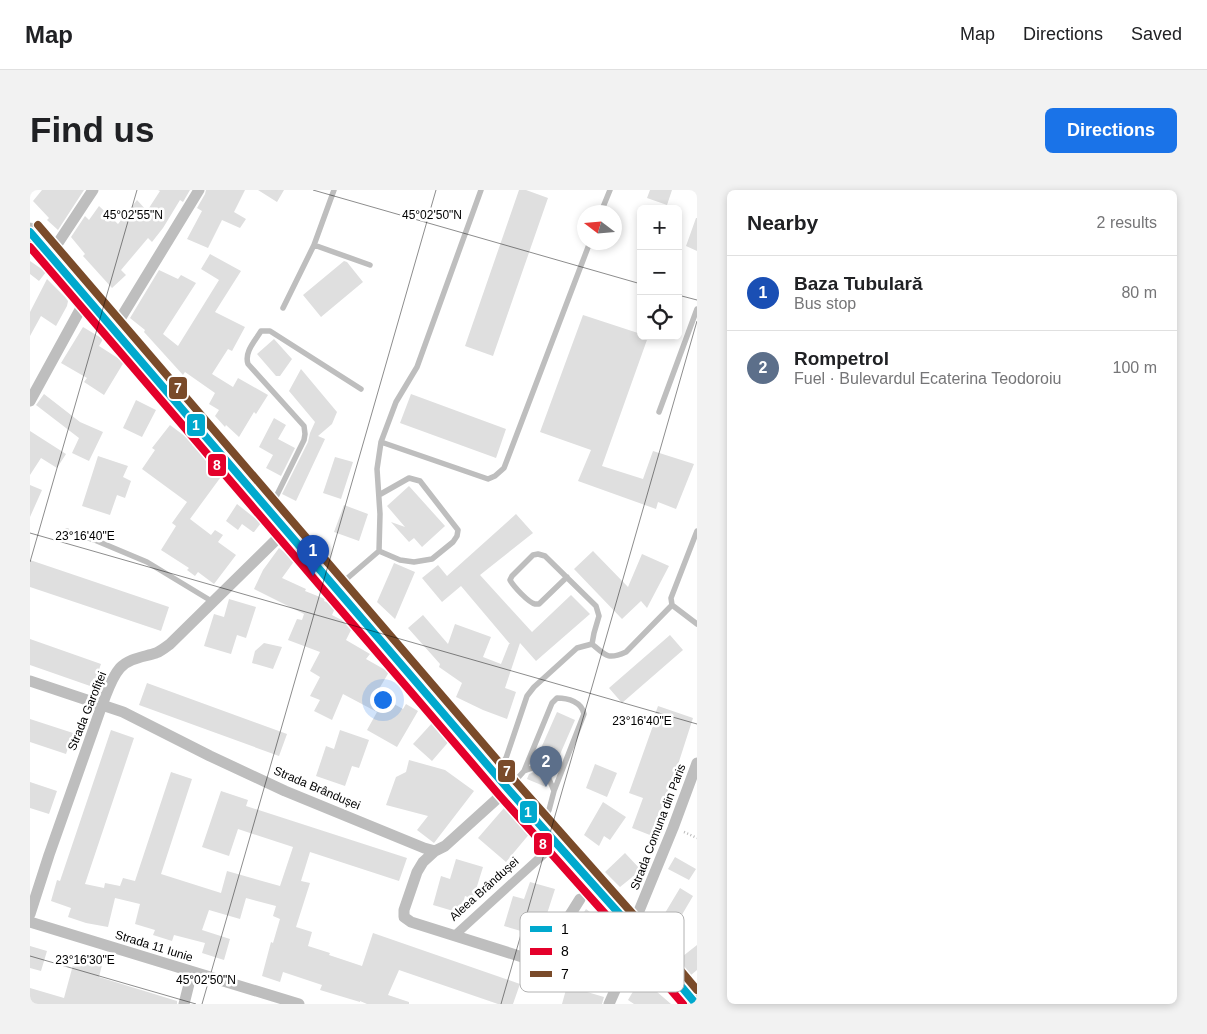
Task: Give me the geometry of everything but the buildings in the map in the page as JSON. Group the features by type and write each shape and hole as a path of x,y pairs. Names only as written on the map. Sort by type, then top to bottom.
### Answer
{"main road":[{"path":"30,232 508,789 618,912"},
{"path":"684,990 696,1004"}],"street":[{"path":"50,254 93,190"},
{"path":"114,329 199,190"},
{"path":"30,401 87,297"},
{"name":"Strada Garofiței","path":"30,914 102,705 112,681 120,668 136,659 159,652 170,644 286,530"},
{"name":"Strada Brândușei","path":"30,681 123,712 285,791 435,851"},
{"name":"Strada Comuna din Paris","path":"643,912 697,763"},
{"path":"435,851 445,846 508,789"},
{"name":"Aleea Brândușei","path":"454,936 556,843"},
{"name":"Aleea Brândușei","path":"435,851 423,862 417,872 404,910 404,917 411,922 520,957"},
{"name":"Aleea Brândușei","path":"571,912 580,898"},
{"name":"Strada 11 Iunie","path":"30,922 299,1004"},
{"path":"184,1004 192,972"},
{"name":"Strada Comuna din Paris","path":"609,1004 614,992"}],"lane":[{"path":"283,308 314,245 334,190"},
{"path":"336,588 380,551 377,469 381,442 396,402 417,367 481,190"},
{"path":"604,205 610,190"},
{"path":"314,245 370,265"},
{"path":"381,442 488,478 495,476 504,468 587,250"},
{"path":"659,412 697,309"},
{"path":"269,511 304,440 305,434 304,426 246,360 261,331 270,331 361,389"},
{"path":"379,495 409,478 420,481 458,530 453,542 432,559 414,562 400,560 380,551"},
{"path":"67,531 147,562 213,602"},
{"path":"697,531 671,598 672,605 697,624"},
{"path":"567,577 536,605 513,585 510,580 533,555 545,556 567,577 596,606 599,616 592,644"},
{"path":"592,644 609,657 616,657 626,652 672,605"},
{"path":"495,773 506,758 527,696 534,687 577,648 592,644"},
{"path":"508,789 524,771 552,703 557,698 564,698 580,705 583,708 584,714 542,826"},
{"path":"524,771 532,768"},
{"path":"549,779 554,790"}],"path":[{"path":"673,828 697,838"}],"transit line":[{"name":"7","path":"38,225 516,782 631,912"},
{"name":"1","path":"30,232 508,789 618,912"},
{"name":"8","path":"30,247 500,796 603,912"},
{"name":"7","path":"684,975 697,990"},
{"name":"1","path":"684,990 696,1004"},
{"name":"8","path":"673,992 683,1004"}],"place":[{"name":"Baza Tubulară","path":"313,576"},
{"name":"Rompetrol","path":"546,787"}]}
